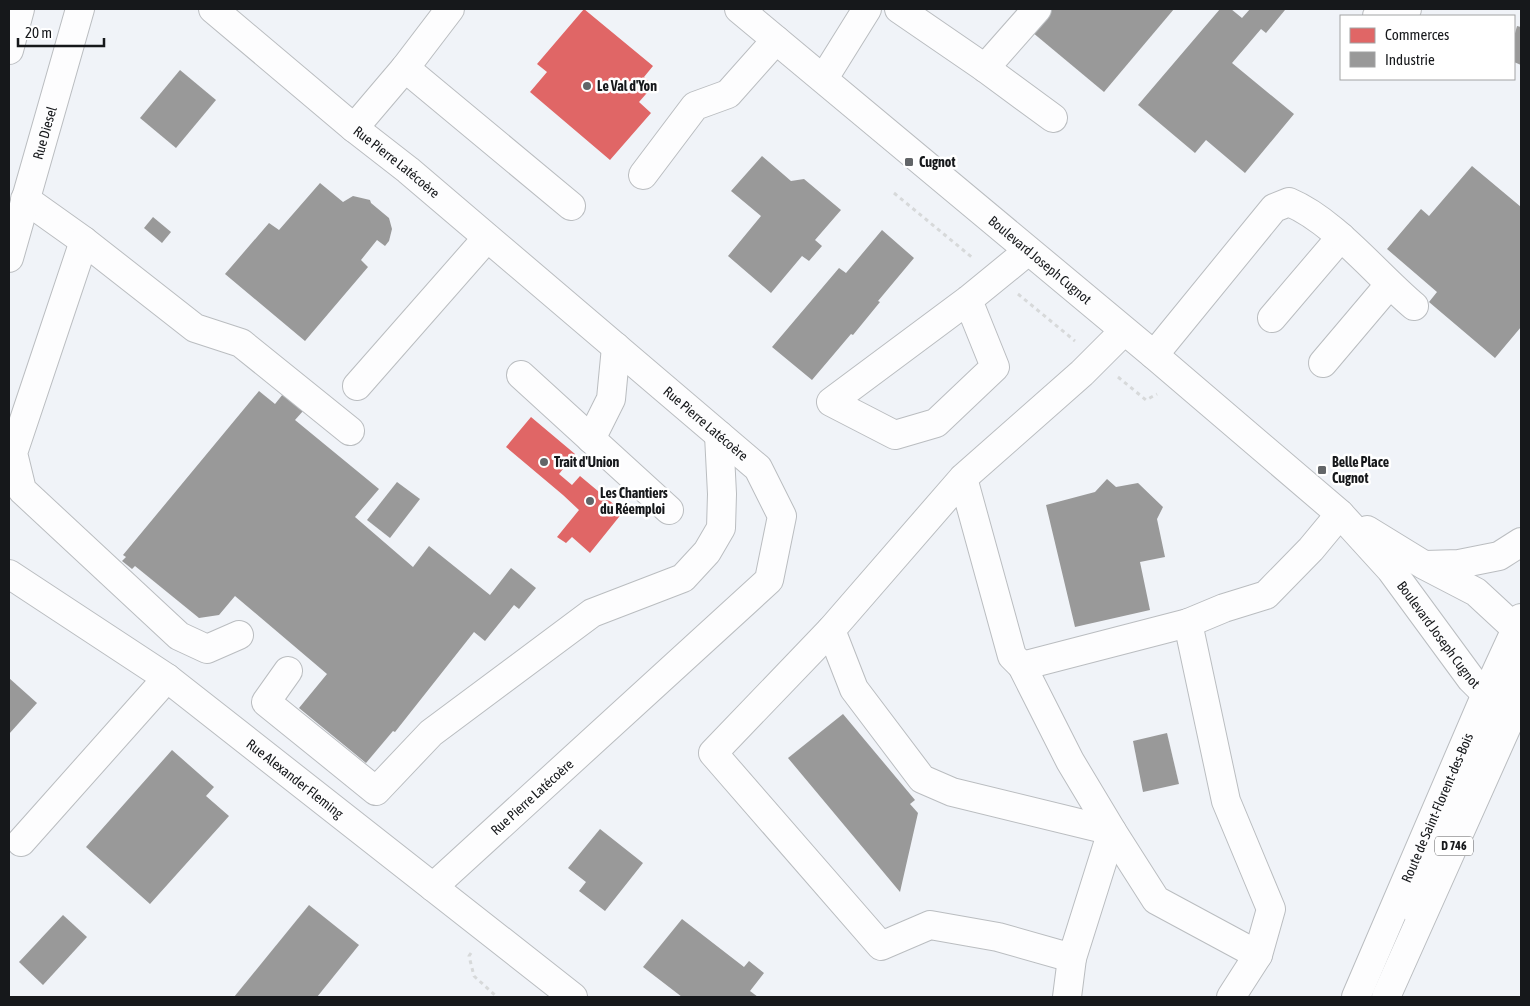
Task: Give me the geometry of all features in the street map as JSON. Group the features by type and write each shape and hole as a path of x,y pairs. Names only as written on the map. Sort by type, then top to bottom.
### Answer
{"street":[{"path":"9,50 20,9"},
{"name":"Rue Diesel","path":"9,258 80,9"},
{"name":"Rue Pierre Latécoère","path":"213,9 354,128 408,170 758,468 782,516 769,580 433,887"},
{"path":"354,128 405,68 450,9"},
{"name":"Boulevard Joseph Cugnot","path":"739,9 1154,355 1340,514 1391,570 1471,679 1486,694 1519,675"},
{"path":"824,78 867,9"},
{"path":"899,9 985,68 1053,118"},
{"path":"985,68 1037,9"},
{"path":"1381,15 1407,9"},
{"path":"643,175 696,106 728,94 776,40"},
{"path":"405,68 571,206"},
{"path":"25,199 84,241 195,328 241,343 350,431"},
{"path":"1154,355 1274,208 1288,202 1304,208 1341,237 1389,285 1414,306"},
{"path":"1272,318 1341,237"},
{"path":"357,386 486,238"},
{"path":"84,241 13,453 22,490 179,636 208,649 239,635"},
{"path":"968,300 995,367 936,423 895,435 831,402 968,300 1028,251"},
{"path":"1323,363 1389,285"},
{"path":"1072,958 998,936 930,925 881,946 713,753 831,630 963,478 1097,358 1124,331"},
{"path":"591,439 611,399 616,347"},
{"path":"521,375 669,510"},
{"path":"288,672 266,702 376,791 431,733 592,613 683,578 707,552 721,528 722,494 719,435"},
{"path":"963,478 1012,656 1022,666 1070,761 1112,831 1156,900 1258,956"},
{"path":"1022,666 1188,623 1224,608 1266,595 1311,549 1340,514"},
{"name":"Boulevard Joseph Cugnot","path":"1340,514 1424,565 1476,592 1519,623"},
{"path":"1424,565 1459,564 1499,556 1521,542"},
{"name":"Rue Alexander Fleming","path":"9,574 167,678 573,997"},
{"path":"1188,623 1226,801 1271,910 1258,956 1231,997"},
{"path":"1519,623 1519,675"},
{"name":"Route de Saint-Florent-des-Bois","path":"1356,997 1486,694 1519,623"},
{"path":"831,630 854,689 922,778 952,792 1112,831"},
{"name":"D 746","path":"1386,997 1519,675"},
{"path":"22,842 167,678"},
{"path":"1067,997 1072,958 1112,831"}],"path":[{"path":"894,192 1146,400 1157,393 1165,400"},
{"path":"472,951 469,956 474,976 497,997"}],"building: Commerces":[{"path":"584,9 653,66 644,77 653,86 639,102 651,113 610,160 530,92 547,72 537,64"},
{"path":"531,417 575,454 559,474 572,485 580,476 623,512 590,553 572,537 566,543 557,537 579,510 506,447"}],"building: Industrie":[{"path":"1051,9 1174,9 1104,92 1032,32"},
{"path":"1220,9 1231,9 1242,18 1250,9 1285,10 1266,33 1261,29 1232,63 1294,114 1245,173 1206,140 1195,153 1138,105"},
{"path":"1517,26 1521,27 1521,65 1515,62 1515,33"},
{"path":"180,70 216,100 176,148 140,118"},
{"path":"762,156 791,181 804,179 841,210 815,240 822,246 809,261 802,256 771,293 728,256 761,216 731,191"},
{"path":"1472,166 1521,207 1521,327 1495,358 1429,302 1437,292 1387,249 1421,209 1429,216"},
{"path":"320,183 343,202 353,196 370,200 389,218 392,229 389,241 385,246 377,240 361,260 368,267 305,341 225,274 269,223 279,230"},
{"path":"153,217 171,232 162,243 144,228"},
{"path":"882,230 914,258 878,301 880,302 853,335 851,334 812,380 772,347 839,268 846,273"},
{"path":"259,391 275,404 283,394 303,411 295,420 379,489 355,517 413,567 429,546 490,595 511,568 536,588 519,609 514,605 485,641 474,632 395,732 393,731 366,763 299,708 327,674 235,596 219,615 199,618 135,566 132,569 122,561 126,557 123,555"},
{"path":"1107,479 1116,487 1138,483 1163,507 1157,519 1165,557 1140,562 1150,610 1075,627 1046,505 1095,492"},
{"path":"397,482 420,499 390,538 367,520"},
{"path":"9,678 37,703 9,734"},
{"path":"843,714 915,800 910,804 918,813 900,892 788,758"},
{"path":"1167,733 1179,784 1143,792 1133,741"},
{"path":"172,750 214,787 206,796 229,816 150,904 86,847"},
{"path":"600,829 643,863 605,911 579,891 586,882 568,868"},
{"path":"309,905 359,945 317,997 234,997"},
{"path":"63,915 87,937 43,985 19,962"},
{"path":"682,919 744,967 749,961 764,973 750,991 758,997 682,997 643,967"}],"place":[{"name":"Le Val d'Yon","path":"587,86"},
{"name":"Cugnot","path":"909,162"},
{"name":"Trait d'Union","path":"544,462"},
{"name":"Belle Place Cugnot","path":"1322,470"},
{"name":"Les Chantiers du Réemploi","path":"590,501"}]}
